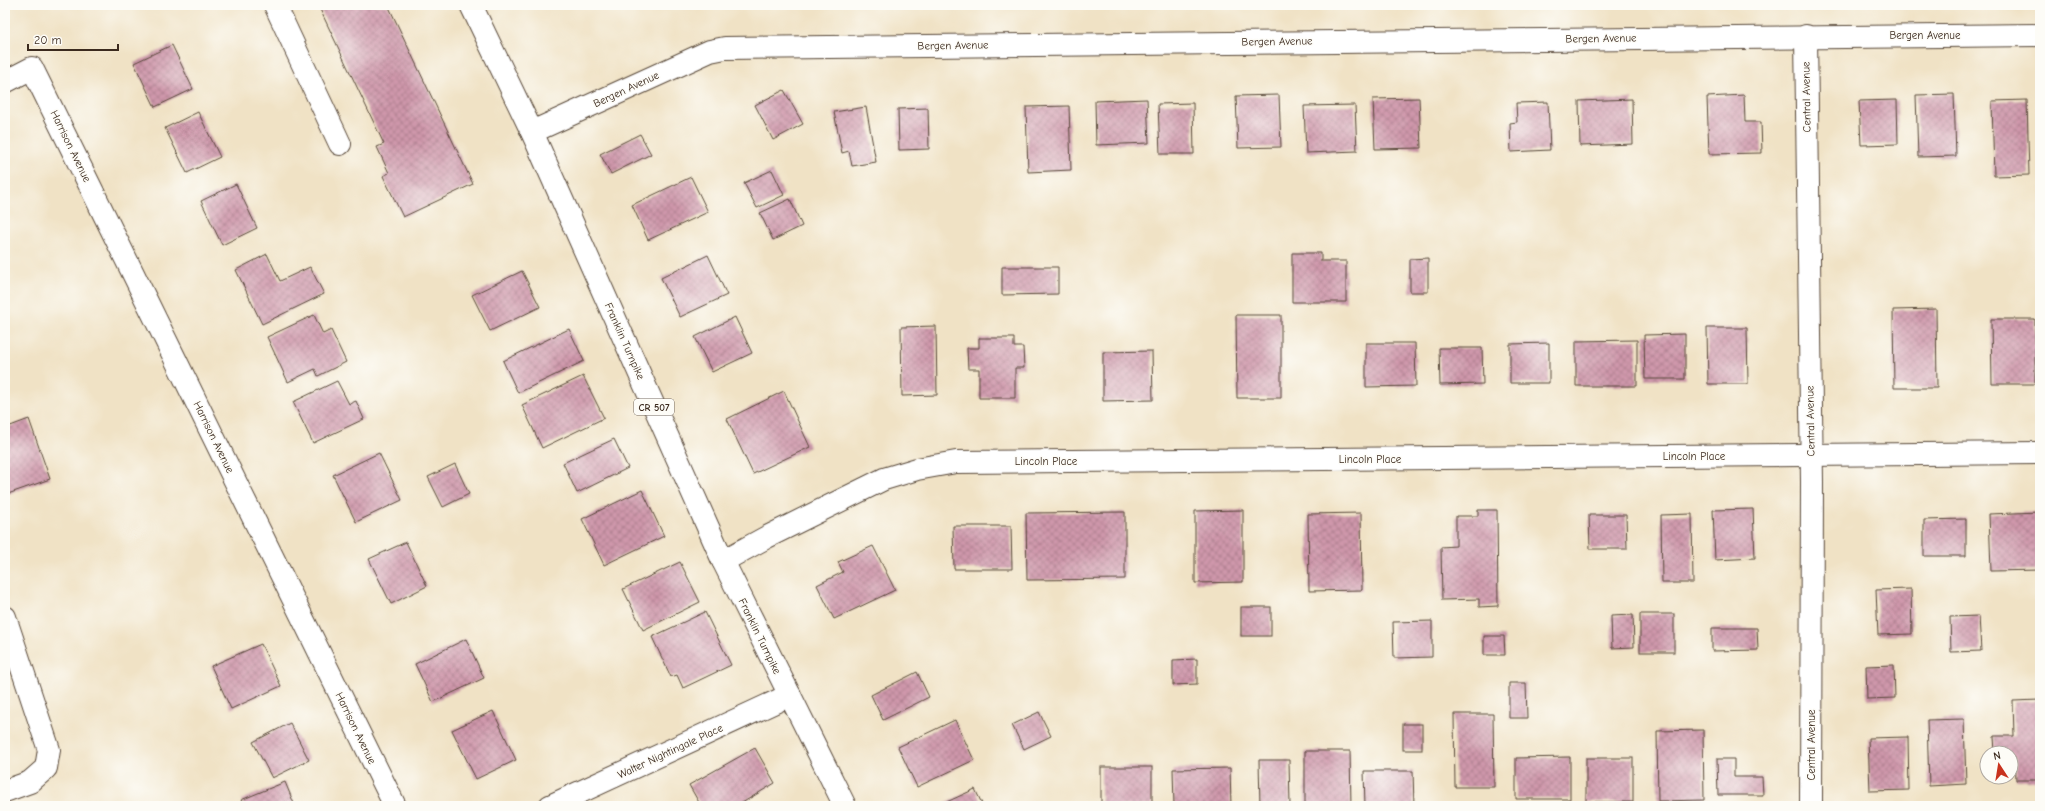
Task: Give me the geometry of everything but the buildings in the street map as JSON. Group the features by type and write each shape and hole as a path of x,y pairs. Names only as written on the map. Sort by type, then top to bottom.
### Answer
{"street":[{"path":"275,5 340,144"},
{"name":"Franklin Turnpike","path":"471,5 532,132 723,561 844,806"},
{"name":"Bergen Avenue","path":"532,132 710,51 725,48 1806,36 2040,35"},
{"name":"Central Avenue","path":"1806,36 1810,455 1812,482 1811,806"},
{"name":"Harrison Avenue","path":"5,82 32,68 395,806"},
{"name":"Lincoln Place","path":"723,561 767,537 884,479 918,469 956,462 2040,453"},
{"path":"5,618 49,750 46,768 30,782 5,791"},
{"name":"Walter Nightingale Place","path":"550,806 790,695"}]}
